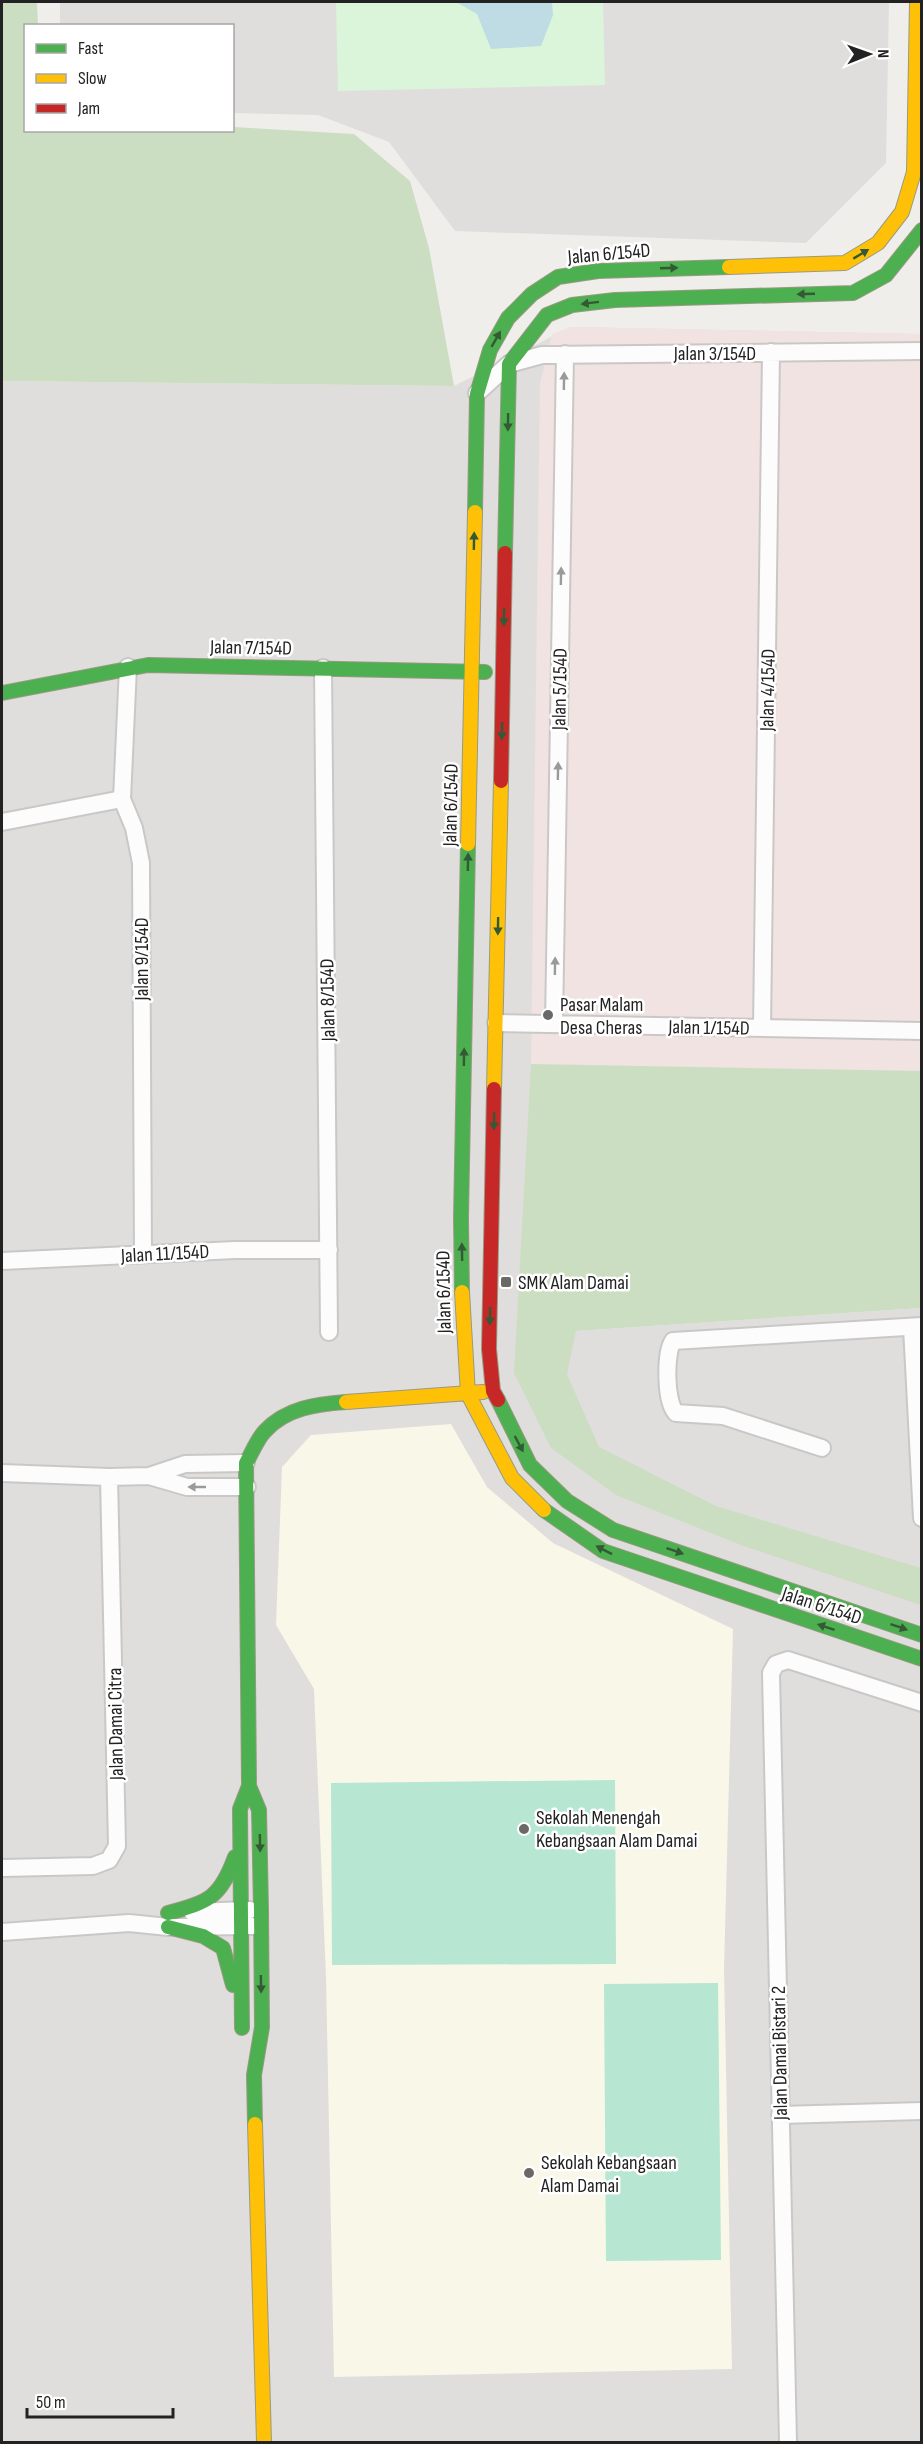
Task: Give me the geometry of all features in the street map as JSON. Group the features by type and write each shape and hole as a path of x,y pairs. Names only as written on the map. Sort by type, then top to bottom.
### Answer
{"street":[{"name":"Jalan 6/154D","path":"917,2 914,172 902,213 878,243 846,263 598,271 558,277 532,294 508,318 490,350 477,394 471,708 489,1349 493,1391 530,1465 567,1501 613,1530 921,1635"},
{"path":"477,394 509,364 547,315 572,305 615,300 853,293 886,275 921,230"},
{"name":"Jalan 3/154D","path":"509,364 542,355 565,354 921,351"},
{"name":"Jalan 4/154D","path":"762,1028 771,352"},
{"name":"Jalan 5/154D","path":"554,1024 565,354"},
{"name":"Jalan 6/154D","path":"509,364 503,673 481,1023 461,1218 463,1337 468,1394 512,1478 552,1518 603,1551 921,1659"},
{"path":"471,708 467,691 440,671 462,656 470,647 472,621"},
{"name":"Jalan 7/154D","path":"2,693 128,667 323,668 503,673"},
{"name":"Jalan 9/154D","path":"128,667 122,799 134,828 141,863 143,1254"},
{"name":"Jalan 8/154D","path":"323,668 329,1332"},
{"path":"2,822 122,799"},
{"name":"Jalan 1/154D","path":"481,1023 921,1030"},
{"name":"Jalan 11/154D","path":"2,1261 235,1250 329,1250"},
{"path":"822,1448 723,1416 676,1413 671,1409 668,1392 669,1348 673,1341 917,1326 921,1518"},
{"path":"438,1396 456,1369 463,1337"},
{"path":"242,2028 240,1809 249,1786 246,1463 264,1431 289,1412 320,1404 493,1391"},
{"path":"438,1396 453,1401 481,1421"},
{"path":"2,1473 109,1478 149,1476 185,1464 246,1463"},
{"path":"149,1476 187,1487 247,1487"},
{"name":"Jalan Damai Citra","path":"2,1868 93,1866 109,1860 117,1846 109,1478"},
{"name":"Jalan Damai Bistari 2","path":"788,2442 771,1673 776,1664 788,1660 921,1702"},
{"path":"249,1786 259,1810 262,2027 254,2075 264,2442"},
{"path":"168,1920 208,1902 225,1886 240,1841"},
{"path":"2,1932 168,1920 261,1918"},
{"path":"168,1920 223,1948 254,2075"},
{"path":"780,2115 921,2111"}],"shaded area":[{"path":"60,2 889,2 886,163 806,243 455,231 389,142 318,115 234,113 234,24 60,24"},
{"path":"571,327 921,334 921,1071 531,1064 576,1331 921,1308 921,2442 2,2442 2,381 454,386"},
{"path":"571,327 921,334 921,1071 531,1064 540,384 552,334"},
{"path":"451,1424 487,1487 553,1543 733,1629 724,1969 732,2369 334,2377 326,1977 314,1689 276,1625 282,1467 311,1435"}],"green space":[{"path":"2,2 37,2 38,24 24,24 24,132 234,132 234,127 354,134 410,181 429,248 454,386 2,381"},
{"path":"336,2 603,2 605,85 338,91"},
{"path":"531,1064 921,1071 921,1308 576,1331 567,1374 599,1447 716,1506 921,1568 921,1605 746,1547 616,1495 551,1448 514,1373"},
{"path":"615,1780 616,1964 332,1965 331,1783"},
{"path":"718,1983 721,2260 606,2261 604,1984"}],"water":[{"path":"456,2 552,2 553,15 541,46 491,49 477,14"}],"traffic: fast":[{"path":"505,553 509,364 547,315 572,305 615,300 853,293 886,275 922,230"},
{"path":"475,512 477,394 490,350 508,318 532,294 558,277 598,271 729,267"},
{"path":"2,693 148,665 485,672"},
{"path":"462,1292 461,1218 468,844"},
{"path":"498,1400 530,1465 567,1501 613,1530 922,1635"},
{"path":"255,2124 254,2075 262,2027 261,1910 259,1810 249,1786 246,1463 262,1434 282,1417 313,1406 346,1402"},
{"path":"544,1510 603,1551 922,1659"},
{"path":"242,2028 240,1809 249,1786"},
{"path":"168,1913 194,1905 211,1896 224,1882 235,1857"},
{"path":"168,1927 203,1936 223,1948 233,1985"}],"traffic: slow":[{"path":"729,267 845,263 878,243 902,212 914,172 917,2"},
{"path":"468,844 475,512"},
{"path":"494,1089 501,781"},
{"path":"462,1292 468,1394 512,1478 544,1510"},
{"path":"346,1402 483,1392"},
{"path":"255,2124 264,2442"}],"traffic: jam":[{"path":"501,781 505,553"},
{"path":"494,1089 489,1349 493,1391 498,1400"}],"place":[{"name":"Pasar Malam Desa Cheras","path":"548,1015"},
{"name":"SMK Alam Damai","path":"506,1282"},
{"name":"Sekolah Menengah Kebangsaan Alam Damai","path":"524,1829"},
{"name":"Sekolah Kebangsaan Alam Damai","path":"529,2173"}]}
